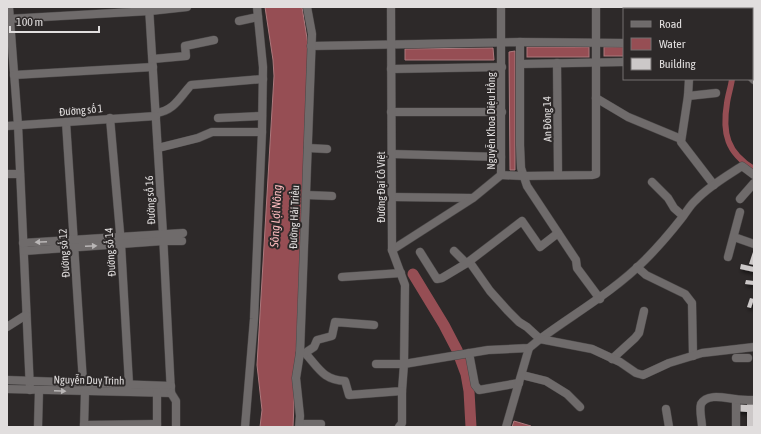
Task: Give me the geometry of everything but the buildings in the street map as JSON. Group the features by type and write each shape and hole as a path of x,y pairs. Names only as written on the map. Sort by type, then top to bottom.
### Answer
{"street":[{"path":"9,7 8,19 18,125 30,390"},
{"path":"8,19 187,7"},
{"path":"245,427 254,319 262,132 263,67 257,7"},
{"name":"Đường Hải Triều","path":"299,426 296,378 303,353 306,195 312,34 307,7"},
{"name":"Đường Đại Cồ Việt","path":"391,7 392,250 405,284 402,423 399,427"},
{"name":"Nguyễn Khoa Diệu Hồng","path":"392,250 473,198 501,175 501,7"},
{"path":"501,175 524,176 596,174 596,7"},
{"name":"Đường số 16","path":"149,9 171,389 176,401 176,427"},
{"path":"239,21 258,17"},
{"path":"14,75 153,63 186,56 185,46 214,40"},
{"path":"311,46 520,42 623,43"},
{"path":"520,42 521,168 527,186 576,260 577,268 600,298"},
{"path":"521,64 623,62"},
{"name":"An Đông 14","path":"557,63 558,175"},
{"path":"391,69 502,68"},
{"path":"156,115 170,109 178,102 191,85 263,79"},
{"path":"689,80 681,142 714,185"},
{"path":"688,96 716,92"},
{"path":"596,98 628,117 681,139"},
{"path":"391,112 502,112"},
{"name":"Đường số 1","path":"7,126 156,115"},
{"path":"218,118 262,116"},
{"name":"Đường số 14","path":"110,118 121,241 129,384"},
{"name":"Đường số 12","path":"66,122 83,382"},
{"path":"158,148 198,138 212,132 262,132"},
{"path":"308,148 327,149"},
{"path":"392,154 501,157"},
{"path":"506,427 529,348 563,321 600,298 637,268 683,216 695,200 714,185 742,166 754,175"},
{"path":"7,174 20,174"},
{"path":"652,182 668,198 674,208 683,216"},
{"path":"740,199 754,183"},
{"path":"306,195 332,196"},
{"path":"392,197 473,198"},
{"path":"728,257 740,212"},
{"path":"420,252 437,279 442,278 468,263 522,221 540,247 558,233"},
{"path":"23,247 182,237"},
{"path":"734,237 754,244"},
{"path":"454,251 471,264 490,291 508,311 540,339 592,349 636,373 643,375 669,363 702,353 754,347"},
{"path":"637,268 686,294 692,303 693,356"},
{"path":"342,277 401,273"},
{"path":"612,359 639,333 644,311"},
{"path":"7,327 26,315"},
{"path":"374,325 334,322 332,336 317,340 314,347 303,353 322,373 335,380 345,381 349,395 402,391"},
{"path":"376,364 404,364 488,350 529,348"},
{"path":"741,349 742,358"},
{"path":"467,354 475,385 479,390 521,379 546,381 567,394 580,407"},
{"name":"Nguyễn Duy Trinh","path":"7,380 129,384 171,389"},
{"name":"Nguyễn Duy Trinh","path":"7,389 157,393 171,389"},
{"path":"38,427 39,390"},
{"path":"85,392 84,426 157,426 157,393"},
{"path":"702,427 701,405 704,401 717,397 736,400 754,400"},
{"path":"736,400 736,427"},
{"path":"666,409 669,427"},
{"path":"299,426 320,424"}],"water":[{"name":"Sông Lợi Nông","path":"265,7 302,7 309,51 293,427 260,427 262,410 257,365 274,76"},
{"path":"527,47 589,47 589,57 527,57"},
{"path":"604,47 623,47 623,56 604,56"},
{"path":"493,48 494,60 405,60 405,49"},
{"path":"515,51 515,170 510,170 509,52"},
{"path":"514,421 531,426 531,427 512,427"}],"waterway":[{"path":"732,80 727,100 725,124 726,133 732,149 745,163 754,169"},
{"path":"413,274 444,325 457,350 466,374 469,391 471,427"}]}
